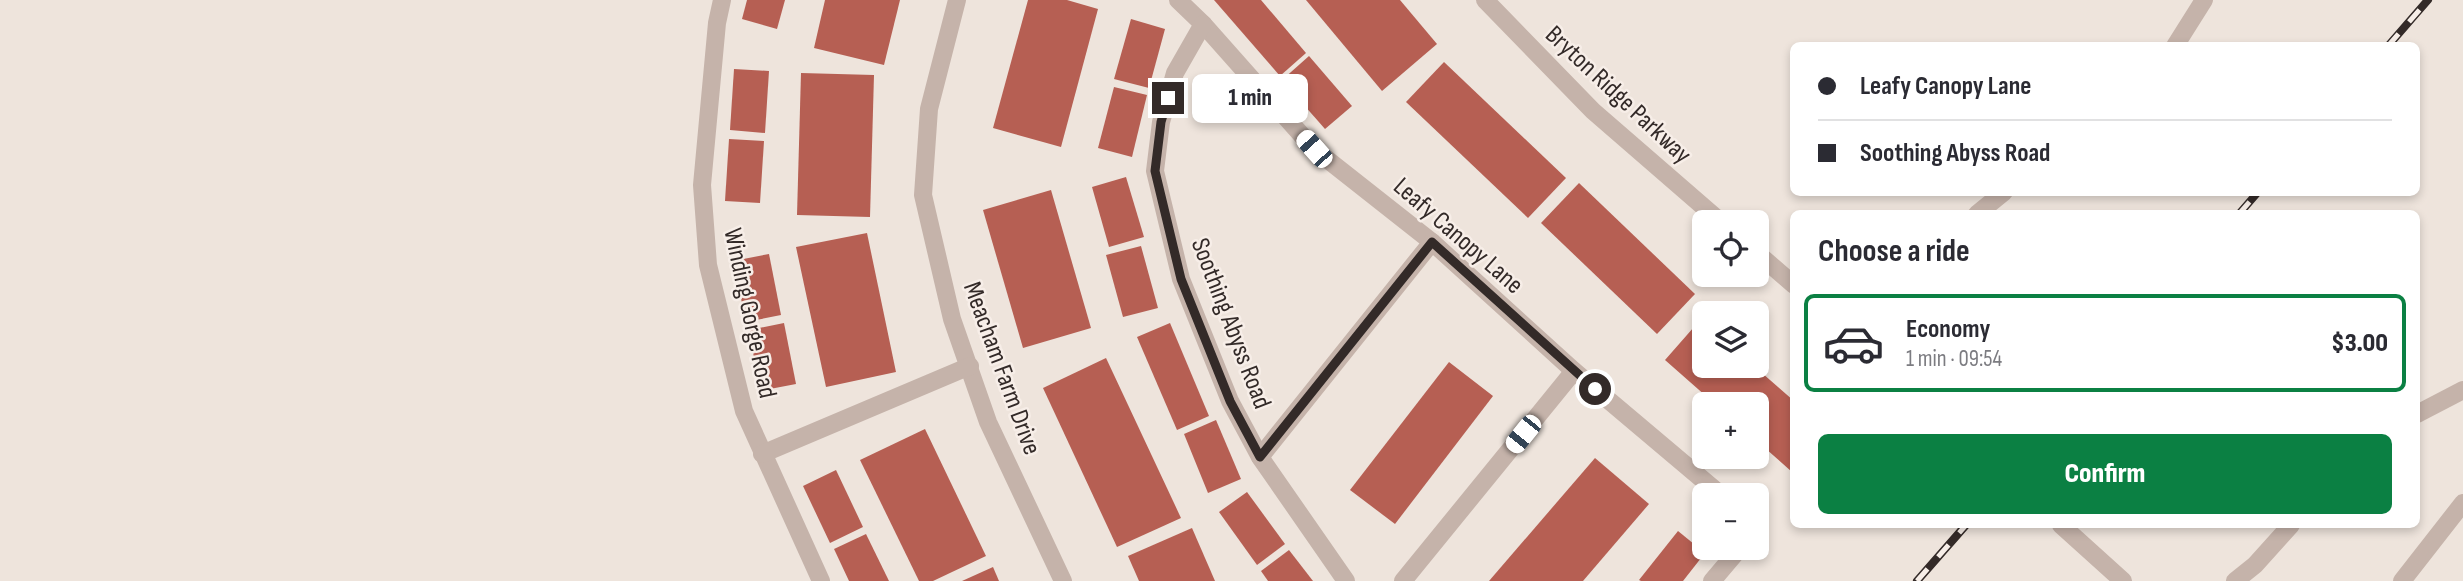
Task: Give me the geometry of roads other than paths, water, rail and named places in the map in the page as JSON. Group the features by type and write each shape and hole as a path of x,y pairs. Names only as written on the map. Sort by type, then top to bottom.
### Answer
{"street":[{"name":"Winding Gorge Road","path":"722,0 717,23 702,185 708,265 744,411 821,581"},
{"name":"Meacham Farm Drive","path":"957,0 929,109 923,195 952,319 988,422 1063,581"},
{"name":"Leafy Canopy Lane","path":"1178,0 1203,24 1314,149 1432,242 1574,371 1707,483"},
{"name":"Bryton Ridge Parkway","path":"1485,0 1593,111 1707,210"},
{"path":"2178,42 2204,0"},
{"name":"Soothing Abyss Road","path":"1203,24 1175,73 1161,122 1155,171 1181,279 1230,401 1260,457 1346,581"},
{"path":"1982,210 1999,196"},
{"path":"1260,457 1432,242"},
{"path":"1769,263 1790,282"},
{"path":"762,454 970,366"},
{"path":"1403,581 1574,371"},
{"path":"2420,412 2463,390"},
{"path":"2402,581 2463,503"},
{"path":"2065,528 2123,581"},
{"path":"2235,581 2255,565 2288,528"},
{"path":"1712,581 1730,560"}],"railway":[{"path":"2391,42 2428,0"},
{"path":"2242,210 2255,196"},
{"path":"1917,581 1963,528"}]}
